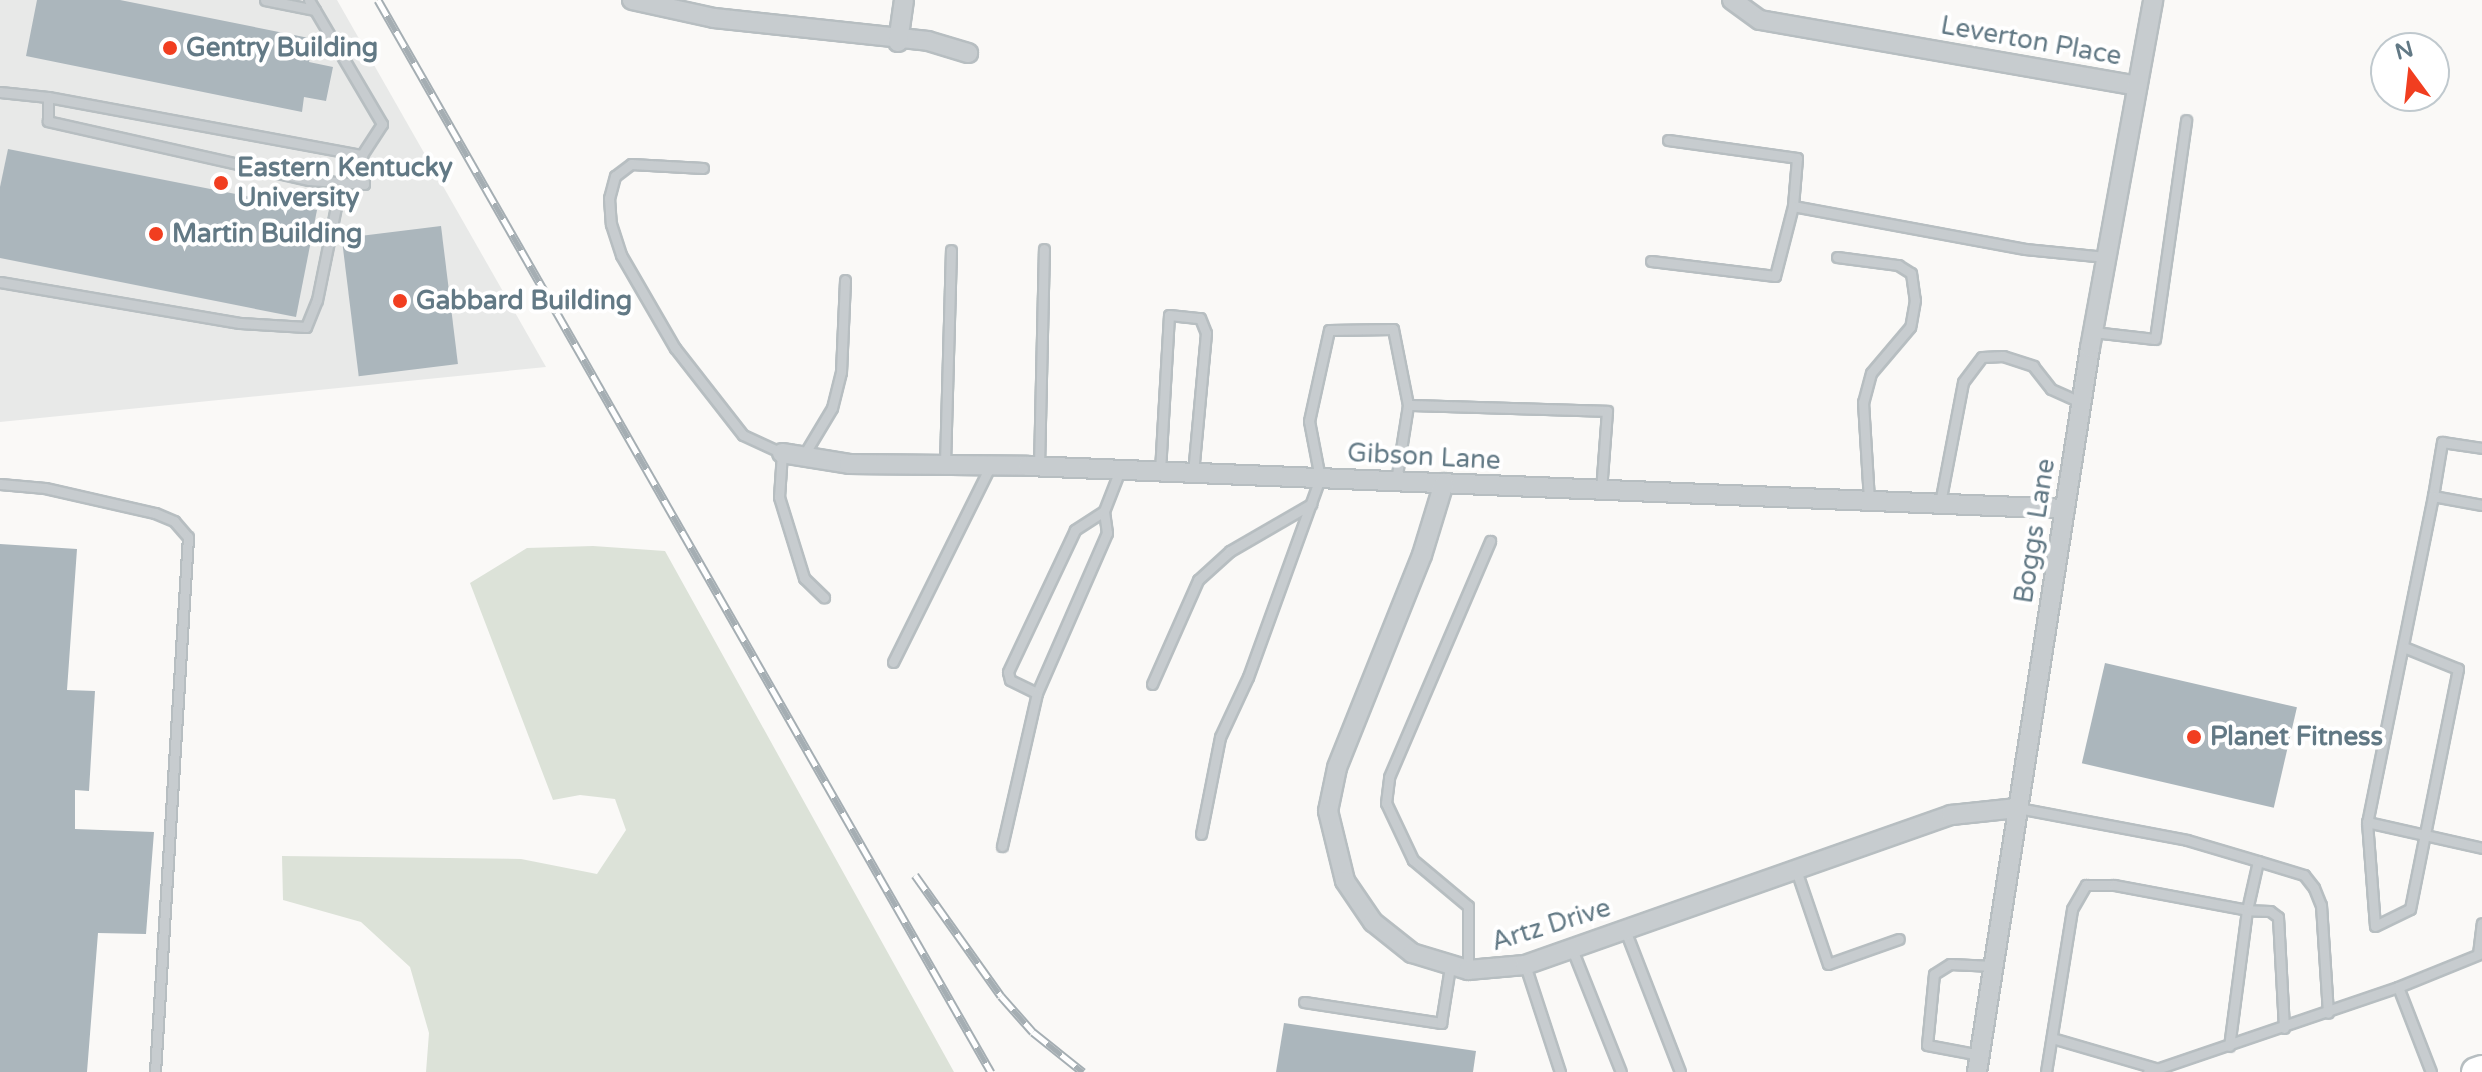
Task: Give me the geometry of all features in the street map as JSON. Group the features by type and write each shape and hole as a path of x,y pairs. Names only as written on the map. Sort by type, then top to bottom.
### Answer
{"main road":[{"path":"2476,1072 2482,1070"}],"street":[{"path":"632,0 714,18 898,42 928,41 968,53"},
{"path":"898,42 904,0"},
{"name":"Leverton Place","path":"1732,0 1760,20 2137,86"},
{"name":"Boggs Lane","path":"1978,1063 2093,332 2153,0"},
{"name":"Gibson Lane","path":"782,453 802,458 2065,509"},
{"path":"1444,483 1422,555 1337,768 1328,811 1335,858 1358,903 1391,939 1459,969"},
{"name":"Artz Drive","path":"1459,969 1525,965 1951,815 2018,808"}],"lane":[{"path":"265,0 315,10"},
{"path":"48,97 48,121 309,180 364,184 362,155 382,124 309,0"},
{"path":"0,92 48,97 362,155"},
{"path":"2093,332 2155,339 2186,120"},
{"path":"1651,261 1775,276 1793,206 1797,158 1668,140"},
{"path":"703,168 631,164 615,176 609,198 611,224 621,255 675,348 743,435 782,453 779,497 804,578 824,597"},
{"path":"0,282 240,323 306,327 341,182"},
{"path":"1793,206 2025,249 2106,257"},
{"path":"1039,467 1044,249"},
{"path":"945,464 951,250"},
{"path":"1837,257 1898,265 1911,273 1915,300 1910,327 1871,373 1863,402 1869,500"},
{"path":"802,458 832,408 841,372 845,280"},
{"path":"1160,471 1169,315 1200,318 1206,333 1193,472"},
{"path":"1201,834 1220,737 1248,677 1320,478 1309,421 1329,330 1393,329 1408,405 1396,481"},
{"path":"1940,503 1963,382 1982,357 2003,356 2033,366 2051,389 2082,403"},
{"path":"1408,405 1607,411 1601,491"},
{"path":"2406,648 2458,669 2427,839 2410,909 2375,926 2367,822 2393,675 2406,648 2442,442 2482,448"},
{"path":"893,662 991,465"},
{"path":"1002,846 1037,693 1107,533 1104,511 1120,470"},
{"path":"0,484 45,488 155,513 174,521 188,537 155,1072"},
{"path":"2433,496 2482,505"},
{"path":"1152,684 1198,580 1230,551 1311,504"},
{"path":"1037,693 1010,680 1008,672 1075,530 1104,511"},
{"path":"1304,1002 1441,1023 1459,969 1468,906 1413,860 1386,803 1389,777 1490,541"},
{"path":"2018,808 2187,840 2304,875 2321,905 2328,1013"},
{"path":"2367,822 2427,839 2482,848"},
{"path":"2229,1046 2247,910 2258,861"},
{"path":"1796,870 1828,964 1899,939"},
{"path":"2046,1072 2072,909 2086,885 2114,885 2247,910 2270,911 2282,930 2284,1028"},
{"path":"2052,1038 2154,1070 2328,1013 2480,954 2482,923"},
{"path":"1625,930 1680,1072"},
{"path":"1572,949 1621,1072"},
{"path":"1978,1063 1927,1045 1934,974 1950,964 1993,966"},
{"path":"1525,965 1560,1072"},
{"path":"2398,987 2431,1072"}],"shaded area":[{"name":"Eastern Kentucky University","path":"0,0 337,0 546,367 0,422"},
{"path":"593,546 665,551 954,1072 426,1072 429,1033 410,967 361,922 283,900 282,856 521,859 597,874 626,830 615,799 580,795 553,800 470,583 527,548"}],"building":[{"name":"Gentry Building","path":"37,0 120,0 314,39 309,62 333,67 326,101 304,97 302,112 26,56"},
{"name":"Martin Building","path":"8,149 317,210 296,317 0,258 0,187"},
{"name":"Gabbard Building","path":"441,226 458,364 359,376 342,238"},
{"path":"0,544 77,549 67,690 95,691 89,791 75,790 75,829 154,832 146,934 98,933 87,1072 0,1072"},
{"name":"Planet Fitness","path":"2105,663 2297,707 2274,808 2082,763"},
{"path":"1284,1023 1476,1051 1473,1072 1276,1072"}],"railway":[{"path":"378,0 991,1072"},
{"path":"915,875 1001,996 1033,1032 1083,1072"}],"place":[{"name":"Gentry Building","path":"170,48"},
{"name":"Eastern Kentucky University","path":"221,183"},
{"name":"Martin Building","path":"156,234"},
{"name":"Gabbard Building","path":"400,301"},
{"name":"Planet Fitness","path":"2194,737"}]}
